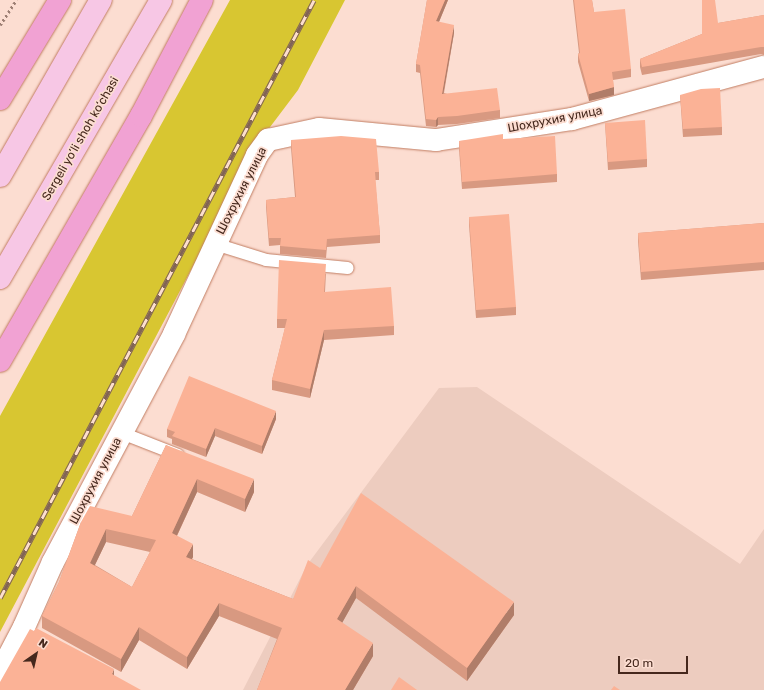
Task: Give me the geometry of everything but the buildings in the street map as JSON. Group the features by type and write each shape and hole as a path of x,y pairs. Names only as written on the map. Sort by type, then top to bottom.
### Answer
{"highway":[{"path":"0,99 60,0"},
{"path":"0,361 141,116 202,0"}],"main road":[{"path":"0,176 101,0"},
{"name":"Sergeli yo‘li shoh ko‘chasi","path":"0,278 162,0"}],"street":[{"name":"Шохрухия улица","path":"0,674 28,629 53,562 174,334 257,156 268,140 319,129 436,140 572,119 764,67"}],"lane":[{"path":"215,244 266,260 348,268"},
{"path":"122,433 193,460"}],"path":[{"path":"0,25 16,0"}],"shaded area":[{"path":"230,0 345,0 298,90 258,143 0,632 0,416"},
{"path":"477,387 740,564 764,529 764,690 243,690 307,565 439,388"}],"railway":[{"path":"0,598 314,0"}]}
